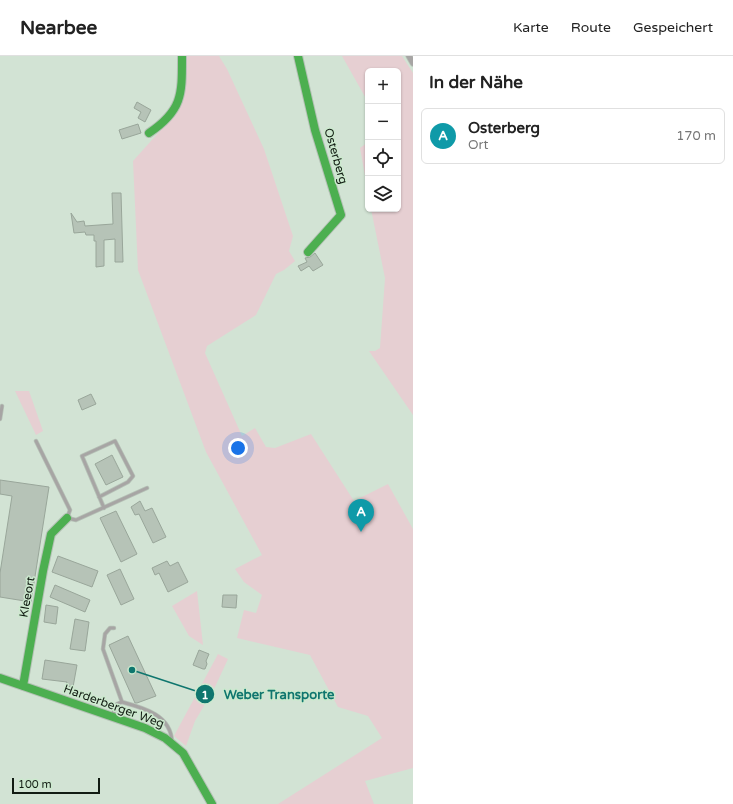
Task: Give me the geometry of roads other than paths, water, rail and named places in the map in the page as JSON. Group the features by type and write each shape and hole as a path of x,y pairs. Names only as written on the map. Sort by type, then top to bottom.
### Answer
{"street":[{"path":"149,133 166,121 174,111 179,98 182,81 182,56"},
{"name":"Osterberg","path":"298,56 315,130 341,215 308,252"},
{"path":"409,56 413,63"},
{"name":"Kleeort","path":"23,686 51,534 67,518"},
{"name":"Harderberger Weg","path":"0,678 145,728 172,743 183,753 212,804"}],"lane":[{"path":"0,419 2,406"},
{"path":"36,441 70,510 67,518 76,520 147,488"},
{"path":"99,497 128,482 133,476 115,441 82,456 99,497 104,508"},
{"path":"114,628 110,628 105,634 103,649 122,702"},
{"path":"112,716 117,704 122,702 158,715 171,732 172,743"}],"place":[{"name":"Osterberg","path":"361,532"},
{"name":"Weber Transporte","path":"132,670"}]}
